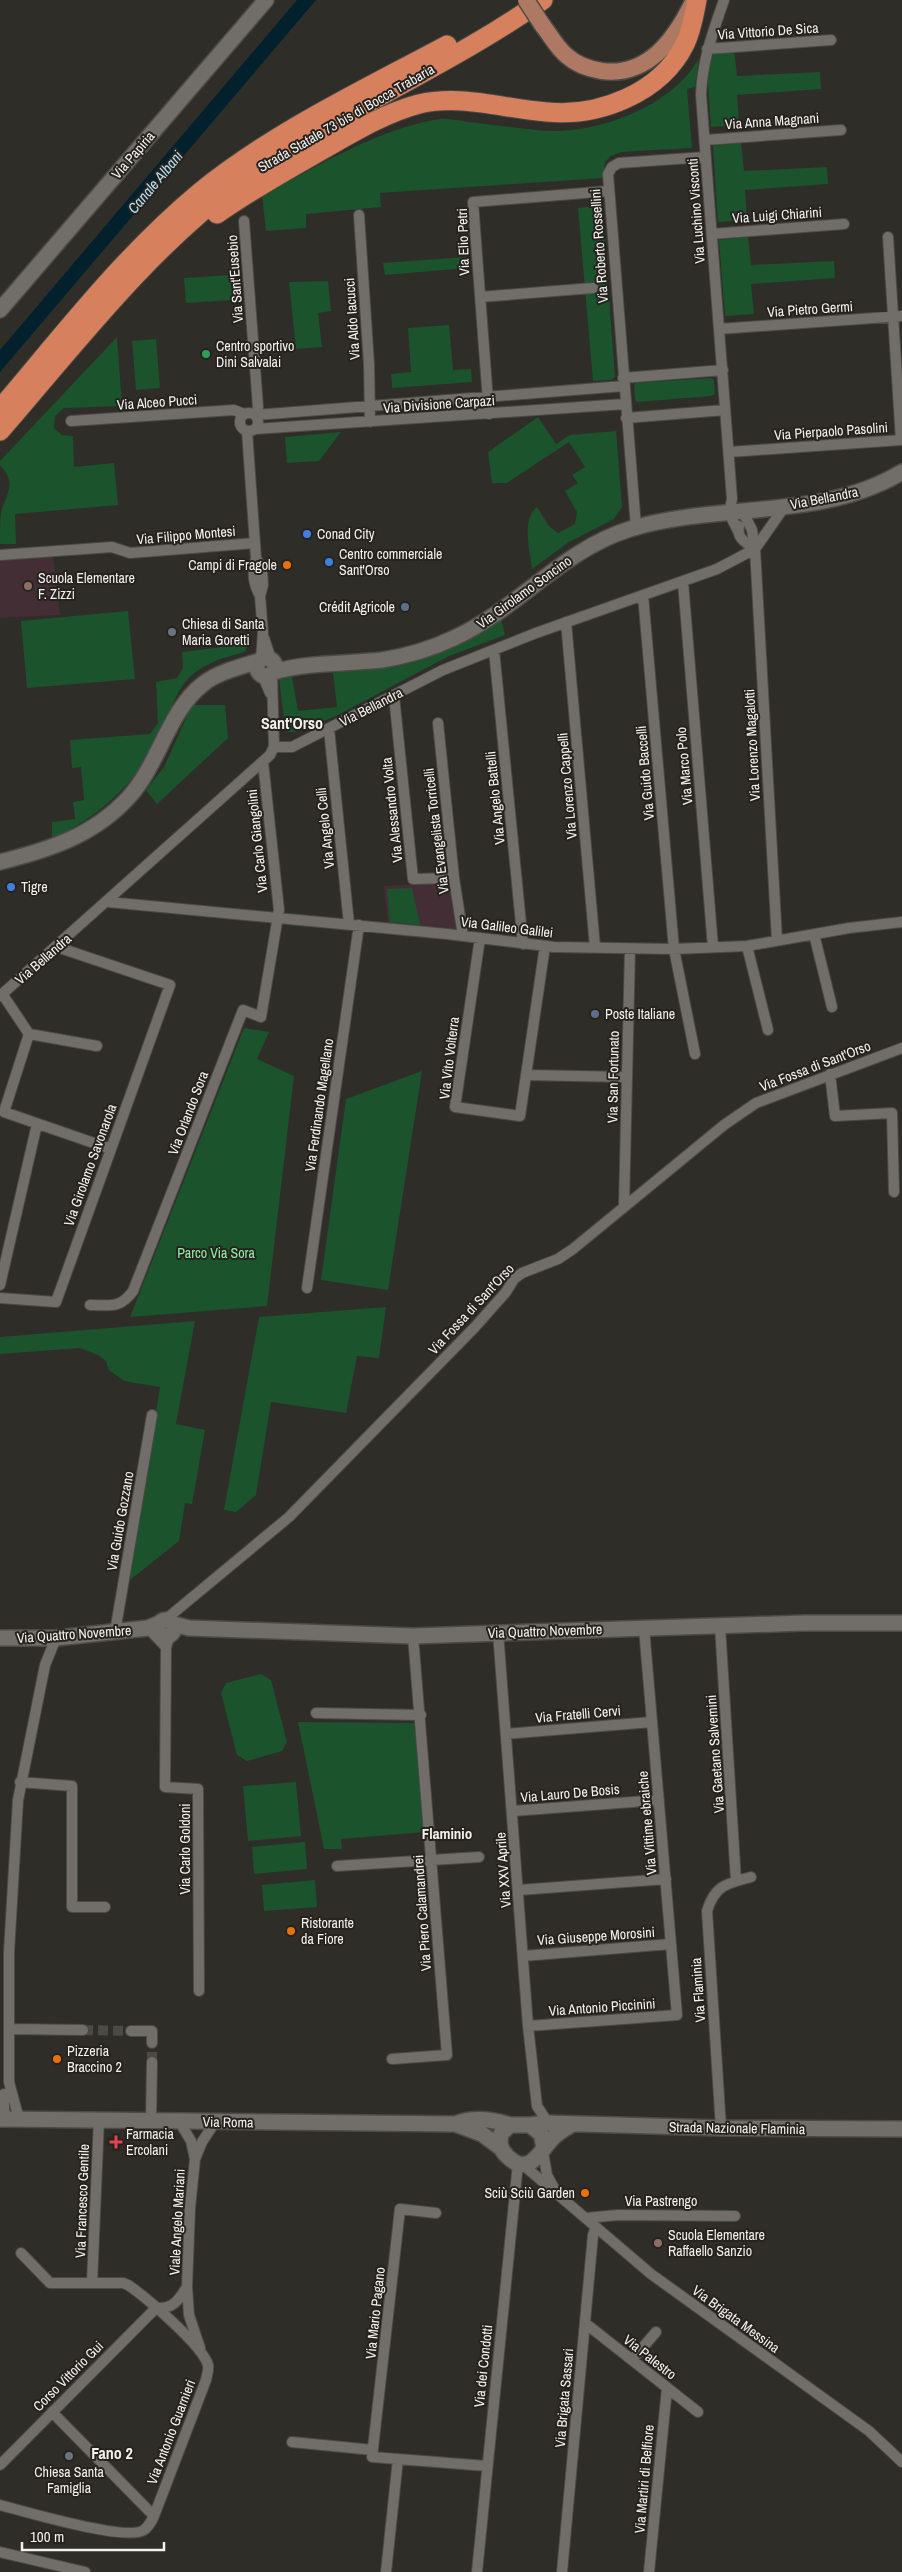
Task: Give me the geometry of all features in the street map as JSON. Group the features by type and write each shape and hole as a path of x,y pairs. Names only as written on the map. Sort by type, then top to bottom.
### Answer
{"highway":[{"name":"Strada Statale 73 bis di Bocca Trabaria","path":"0,409 106,284 202,190 292,129 485,24 525,0"},
{"name":"Strada Statale 73 bis di Bocca Trabaria","path":"0,431 143,268 181,231 256,170 323,128 491,34 543,0"},
{"path":"143,268 246,195 351,134 399,110 428,102 453,100 563,113 598,108 626,98 652,82 679,54 688,38 695,0"}],"main road":[{"name":"Via Papiria","path":"0,310 266,0"},
{"path":"525,0 562,52 577,64 600,71 626,70 646,62 662,50 678,30 695,0"},
{"name":"Via Bellandra","path":"736,512 785,506 860,492 902,472"},
{"name":"Via Girolamo Soncino","path":"0,862 66,843 96,826 112,813 142,781 187,700 204,683 229,671 383,660 419,652 448,641 488,620 573,556 603,539 636,527 670,520 736,512"},
{"name":"Via Quattro Novembre","path":"0,1638 50,1638 189,1628 413,1636 865,1622 902,1623"},
{"name":"Via Roma","path":"9,2119 455,2124 468,2120 498,2121 510,2125"},
{"name":"Strada Nazionale Flaminia","path":"510,2125 548,2123 721,2128 902,2129"},
{"name":"Via Roma","path":"455,2124 482,2134 501,2148"},
{"path":"510,2125 501,2134 501,2148 509,2158 520,2164 533,2162 554,2136 571,2125"},
{"path":"530,2125 541,2134 543,2150"}],"street":[{"name":"Via Luchino Visconti","path":"724,0 707,49 702,72 705,157 732,499 736,512"},
{"name":"Via Vittorio De Sica","path":"707,49 831,40"},
{"name":"Via Anna Magnani","path":"705,140 841,130"},
{"name":"Via Roberto Rossellini","path":"636,527 608,174 612,167 620,163 705,157"},
{"name":"Via Elio Petri","path":"488,414 473,202 609,191"},
{"name":"Via Aldo Iacucci","path":"359,215 369,364 370,422"},
{"name":"Via Sant'Eusebio","path":"244,221 257,396 249,414 241,418 240,424 251,430"},
{"name":"Via Luigi Chiarini","path":"712,234 844,224"},
{"path":"888,237 898,316"},
{"path":"480,297 593,288"},
{"name":"Via Pietro Germi","path":"719,329 898,316"},
{"name":"Via Pierpaolo Pasolini","path":"728,452 901,440 898,316"},
{"path":"623,382 723,370"},
{"name":"Via Divisione Carpazi","path":"249,414 487,396 623,382"},
{"name":"Via Divisione Carpazi","path":"251,430 625,404"},
{"name":"Via Alceo Pucci","path":"71,421 234,410 249,414"},
{"path":"626,418 725,410"},
{"name":"Via Sant'Eusebio","path":"249,414 258,421 251,430 255,543 256,558 262,569 263,585 260,596 266,667 271,696 274,747"},
{"path":"736,512 741,539 755,549 785,506"},
{"name":"Via Lorenzo Magalotti","path":"736,512 752,530 755,549 777,940"},
{"name":"Via Filippo Montesi","path":"0,555 112,547 130,553 255,543"},
{"name":"Via Bellandra","path":"1,995 108,902 263,762 274,747 292,747 443,670 566,622 717,569 755,549"},
{"name":"Via Marco Polo","path":"683,582 713,947"},
{"name":"Via Guido Baccelli","path":"643,595 674,949 695,1054"},
{"name":"Via Lorenzo Cappelli","path":"566,622 595,947"},
{"name":"Via Angelo Battelli","path":"494,650 523,944"},
{"name":"Via Alessandro Volta","path":"394,696 413,879 454,878"},
{"name":"Via Evangelista Torricelli","path":"438,723 454,878 463,936"},
{"name":"Via Angelo Celli","path":"329,729 354,925"},
{"name":"Via Carlo Giangolini","path":"263,762 278,910 277,918"},
{"name":"Via Galileo Galilei","path":"108,902 354,925 545,946 630,949 747,946 814,934 902,922"},
{"name":"Via Orlando Sora","path":"90,1305 116,1305 125,1302 133,1291 243,1010 261,1017 277,918"},
{"name":"Via Ferdinando Magellano","path":"307,1288 354,925"},
{"path":"814,934 832,1007"},
{"name":"Via Vito Volterra","path":"480,938 455,1107 520,1116 526,1075"},
{"path":"545,946 526,1075 626,1077"},
{"path":"747,946 768,1030"},
{"name":"Via Girolamo Savonarola","path":"0,1298 56,1302 170,985 57,947"},
{"name":"Via San Fortunato","path":"624,1206 630,949"},
{"path":"1,995 29,1034 97,1046"},
{"path":"29,1034 4,1112 111,1149"},
{"name":"Via Fossa di Sant'Orso","path":"165,1630 180,1608 289,1517 469,1334 506,1292 514,1279 522,1273 558,1259 738,1115 756,1103 902,1048"},
{"path":"830,1074 835,1116 892,1113 894,1192"},
{"path":"0,1285 37,1124"},
{"name":"Via Guido Gozzano","path":"115,1632 152,1415"},
{"name":"Via Gaetano Salvemini","path":"720,1626 736,1881"},
{"name":"Via Vittime ebraiche","path":"644,1628 677,2015"},
{"name":"Via Carlo Goldoni","path":"165,1630 165,1787 198,1789 199,1991"},
{"name":"Via XXV Aprile","path":"498,1632 528,2026 537,2106 548,2123"},
{"name":"Via Piero Calamandrei","path":"392,2059 447,2055 421,1715 413,1636"},
{"path":"9,2119 12,1881 20,1782 50,1638"},
{"path":"316,1713 421,1715"},
{"name":"Via Fratelli Cervi","path":"506,1734 652,1722"},
{"path":"20,1782 72,1786 72,1907 105,1907"},
{"name":"Via Lauro De Bosis","path":"513,1811 659,1800"},
{"path":"337,1866 478,1857"},
{"name":"Via Flaminia","path":"721,2128 707,1911 712,1895 725,1884 751,1877"},
{"path":"519,1890 666,1878"},
{"path":"0,1881 12,1881"},
{"name":"Via Giuseppe Morosini","path":"522,1956 671,1944"},
{"name":"Via Antonio Piccinini","path":"528,2026 677,2015"},
{"path":"9,2029 83,2030"},
{"path":"131,2031 152,2031 152,2042"},
{"path":"151,2121 152,2062"},
{"path":"9,2082 2,2098 4,2109 9,2119"},
{"name":"Via XXV Aprile","path":"530,2125 537,2106"},
{"name":"Via Francesco Gentile","path":"92,2283 99,2120"},
{"name":"Viale Angelo Mariani","path":"179,2121 191,2141 195,2159"},
{"path":"197,2121 202,2142"},
{"name":"Viale Angelo Mariani","path":"191,2141 197,2121"},
{"name":"Viale Angelo Mariani","path":"203,2353 189,2315 187,2287 190,2208 195,2159 202,2142 215,2122"},
{"name":"Via Brigata Messina","path":"543,2150 547,2175 557,2193"},
{"name":"Via Brigata Messina","path":"520,2164 557,2193 651,2274 869,2431 902,2462"},
{"name":"Via dei Condotti","path":"477,2572 520,2164"},
{"name":"Via Mario Pagano","path":"373,2453 400,2209 436,2213"},
{"name":"Via Pastrengo","path":"586,2218 618,2215 735,2216"},
{"name":"Via Brigata Sassari","path":"562,2572 584,2324 593,2235 596,2226"},
{"path":"21,2253 50,2283 128,2285 156,2308 203,2353"},
{"name":"Viale Angelo Mariani","path":"176,2327 177,2304 187,2287"},
{"path":"156,2308 166,2308 177,2304"},
{"name":"Corso Vittorio Gui","path":"0,2465 156,2308"},
{"path":"176,2327 183,2323 189,2315"},
{"name":"Via Palestro","path":"584,2324 698,2412"},
{"path":"632,2360 656,2332"},
{"name":"Via Antonio Guarnieri","path":"0,2505 91,2528 135,2534 143,2530 154,2516 208,2375 209,2366 203,2353"},
{"name":"Via Martiri di Belfiore","path":"649,2572 667,2388"},
{"path":"52,2412 154,2516"},
{"path":"292,2442 373,2453 398,2459 487,2466"},
{"path":"386,2572 398,2459"},
{"path":"0,2552 85,2572"}],"shaded area":[{"name":"Scuola Elementare F. Zizzi","path":"53,555 60,615 0,618 0,558"},
{"path":"452,883 459,930 388,925 384,886"}],"green space":[{"path":"734,49 737,76 820,72 821,89 737,95 739,125 711,127 707,70 712,51"},
{"path":"699,58 695,87 687,89 692,148 621,152 611,156 605,162 603,178 380,193 381,207 306,214 306,228 266,231 262,195 348,150 392,131 439,119 549,131 590,127 634,113 654,102 672,90 687,75"},
{"path":"741,143 744,171 827,167 828,184 745,190 747,220 718,222 713,146"},
{"path":"599,200 602,201 615,377 611,380 593,381 578,208 599,206"},
{"path":"748,237 751,265 834,261 835,278 751,284 754,314 725,316 719,240"},
{"path":"466,257 467,268 385,275 383,263"},
{"path":"232,275 233,300 186,303 184,278"},
{"path":"328,281 331,311 318,313 322,347 296,349 289,282"},
{"path":"449,325 453,370 471,369 472,382 392,388 391,374 411,372 408,328"},
{"path":"117,337 122,406 64,408 55,416 54,428 62,435 73,436 74,467 114,463 118,505 15,514 16,544 0,544 1,512 8,493 9,483 0,465 0,461"},
{"path":"156,339 160,388 136,390 132,341"},
{"path":"711,378 714,380 715,394 711,396 637,402 635,400 634,385 636,383"},
{"path":"538,417 556,444 570,435 616,431 622,507 614,519 569,542 532,569 528,545 528,528 532,513 537,507 549,526 558,533 575,524 577,512 565,491 578,483 572,475 585,467 569,442 507,483 492,483 488,452"},
{"path":"341,432 319,461 287,463 285,437"},
{"path":"128,611 135,679 27,688 21,621"},
{"path":"501,618 505,635 449,656 336,716 294,732 288,732 285,728 279,678 292,677 298,711 337,707 333,673 399,664"},
{"path":"248,644 245,652 203,667 191,676 175,699 151,751 121,791 81,823 52,838 52,822 75,819 73,802 84,800 81,767 72,768 70,740 150,734 158,723 156,682 177,678 183,668 182,652"},
{"path":"192,705 225,705 228,738 157,804 146,790 164,767"},
{"path":"412,888 420,925 390,922 387,889"},
{"name":"Parco Via Sora","path":"244,1028 269,1032 257,1059 294,1076 267,1306 130,1317"},
{"path":"422,1071 388,1290 321,1280 346,1099"},
{"path":"386,1307 379,1358 357,1356 346,1413 271,1402 256,1495 236,1512 224,1510 259,1317"},
{"path":"195,1321 176,1424 205,1430 192,1504 185,1503 179,1541 130,1580 160,1387 124,1381 109,1370 106,1361 98,1355 80,1348 0,1354 0,1337"},
{"path":"261,1674 271,1680 287,1742 282,1751 247,1761 237,1755 221,1693 226,1683"},
{"path":"298,1722 414,1723 425,1832 341,1839 342,1849 324,1849"},
{"path":"296,1782 301,1836 248,1841 243,1786"},
{"path":"305,1842 307,1869 254,1874 252,1847"},
{"path":"315,1880 317,1907 264,1911 262,1885"}],"water":[{"name":"Canale Albani","path":"297,0 316,0 0,372 0,350"}],"tunnel":[{"path":"83,2030 131,2031"},
{"path":"152,2043 152,2062"}],"place":[{"name":"Centro sportivo Dini Salvalai","path":"206,354"},
{"name":"Conad City","path":"307,534"},
{"name":"Centro commerciale Sant'Orso","path":"329,562"},
{"name":"Campi di Fragole","path":"287,565"},
{"name":"Scuola Elementare F. Zizzi","path":"28,586"},
{"name":"Crédit Agricole","path":"405,607"},
{"name":"Chiesa di Santa Maria Goretti","path":"172,632"},
{"name":"Tigre","path":"11,887"},
{"name":"Poste Italiane","path":"595,1014"},
{"name":"Ristorante da Fiore","path":"291,1931"},
{"name":"Pizzeria Braccino 2","path":"57,2059"},
{"name":"Farmacia Ercolani","path":"116,2142"},
{"name":"Sciù Sciù Garden","path":"585,2193"},
{"name":"Scuola Elementare Raffaello Sanzio","path":"658,2243"},
{"name":"Chiesa Santa Famiglia","path":"69,2456"}],"district":[{"name":"Sant'Orso","path":"292,723"},
{"name":"Flaminio","path":"447,1833"},
{"name":"Fano 2","path":"112,2453"}]}
